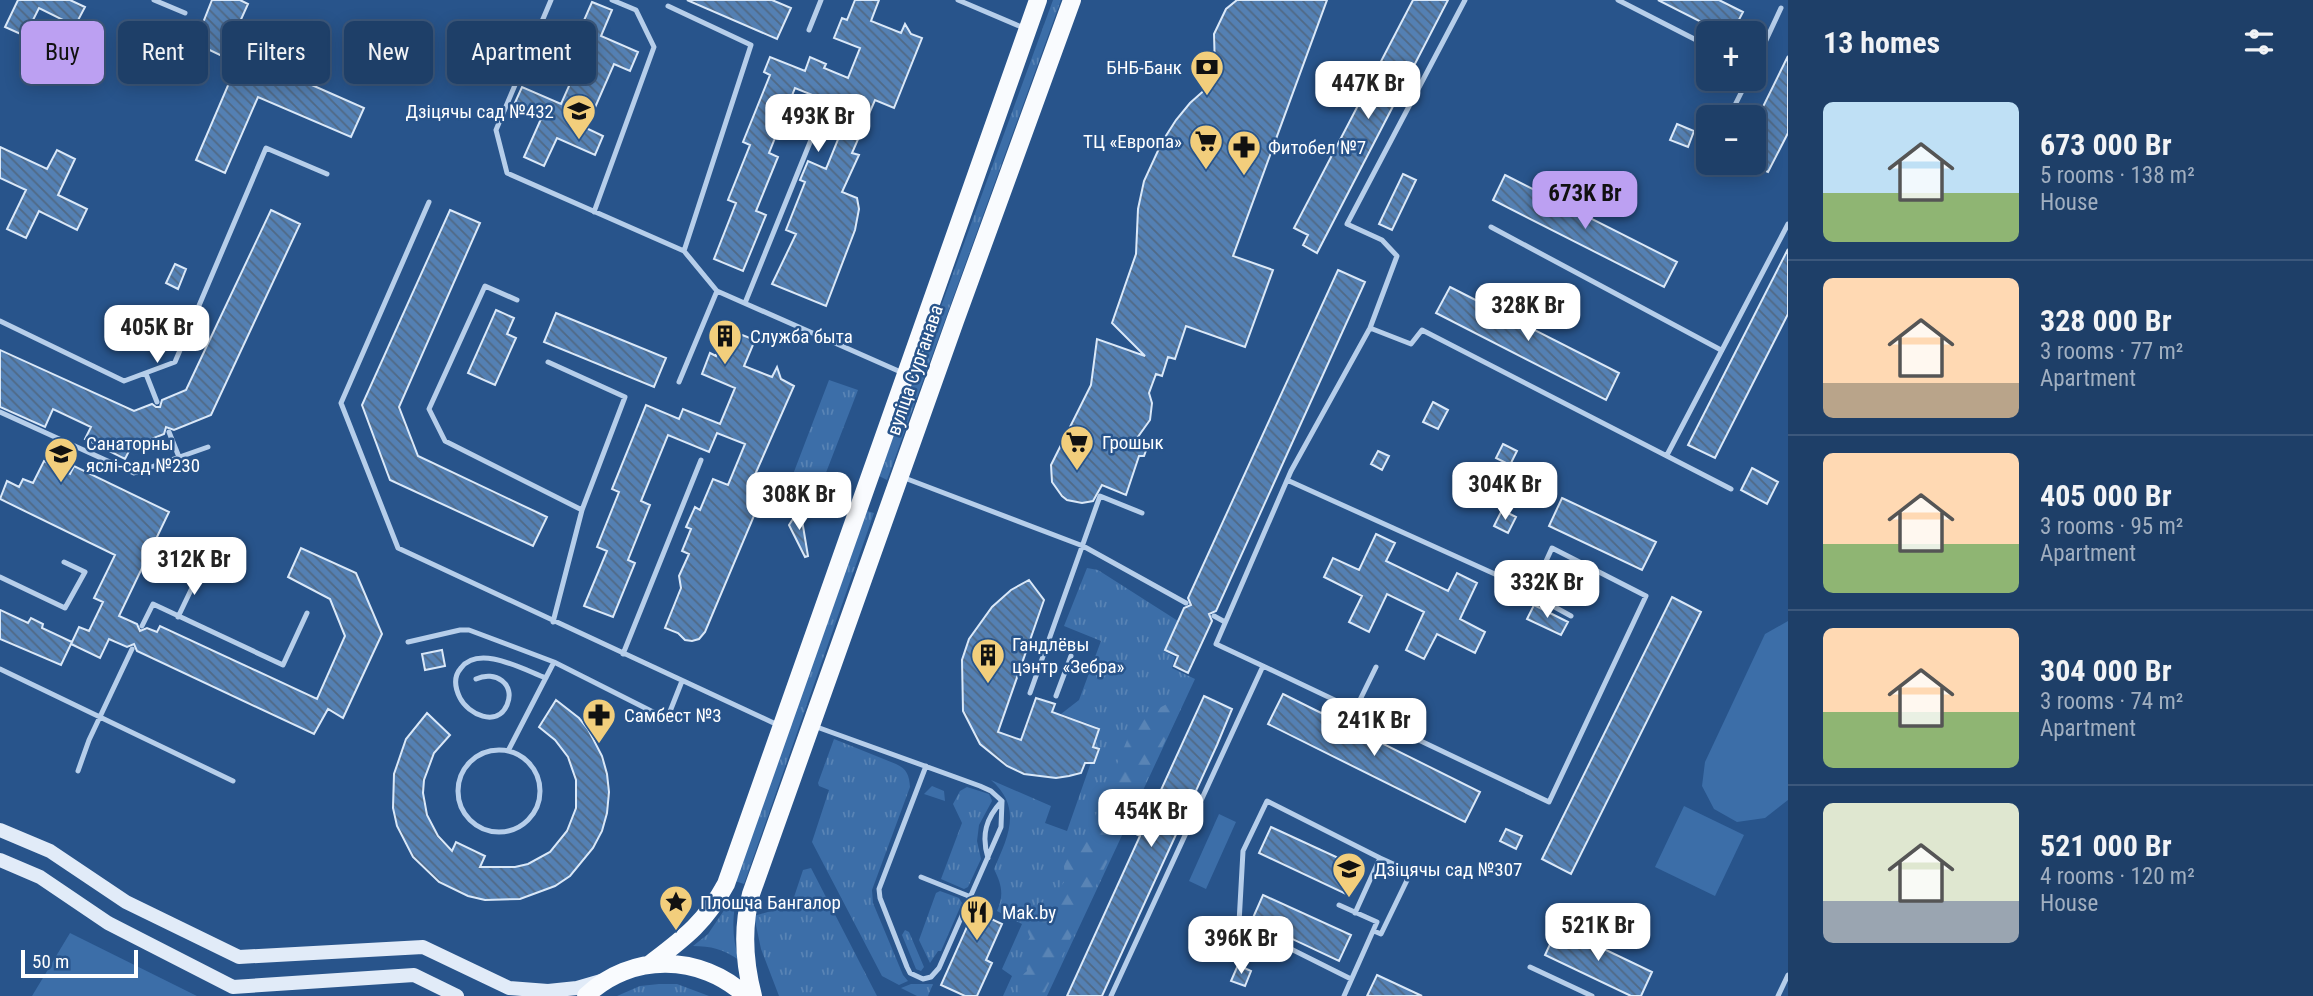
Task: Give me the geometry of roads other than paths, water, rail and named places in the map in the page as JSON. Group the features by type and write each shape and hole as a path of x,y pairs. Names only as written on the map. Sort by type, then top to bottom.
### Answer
{"main road":[{"name":"вуліца Сурганава","path":"650,964 692,933 714,906 729,875 1038,0"},
{"name":"вуліца Сурганава","path":"754,996 747,967 745,918 751,894 1072,0"},
{"path":"0,830 50,850 126,902 239,957 423,947 509,988 548,991 577,988 606,980 628,969 670,963 690,965 712,972 746,996"},
{"path":"0,860 40,877 108,923 233,987 414,975 457,996"},
{"path":"586,996 606,980"}],"lane":[{"path":"154,0 185,13"},
{"path":"551,0 496,131 507,173 684,251 717,291 906,374"},
{"path":"594,212 654,47 636,10 612,0"},
{"path":"809,30 821,0"},
{"path":"958,0 1027,29"},
{"path":"1465,0 1347,224 1382,240 1397,256 1370,328 1287,480 1216,644 1549,802 1646,596 1552,548 1531,594 1571,617"},
{"path":"1618,0 1696,40"},
{"path":"668,6 751,45 684,251"},
{"path":"1766,40 1781,8"},
{"path":"745,303 815,130"},
{"path":"0,321 124,381 175,362 266,148 327,174"},
{"path":"429,202 341,403 398,548 783,727"},
{"path":"1667,455 1788,224"},
{"path":"1491,228 1721,350"},
{"path":"517,300 485,286 429,409 445,442 582,510"},
{"path":"678,382 717,291"},
{"path":"1370,328 1411,344 1422,330 1731,489"},
{"path":"548,362 625,397 582,510 553,622"},
{"path":"146,374 157,402"},
{"path":"0,412 134,473 208,447"},
{"path":"169,432 179,457"},
{"path":"623,654 701,460"},
{"path":"900,476 1083,546 1186,603"},
{"path":"1287,480 1497,575"},
{"path":"1030,693 1100,496 1142,513"},
{"path":"0,577 65,608 85,572 64,562"},
{"path":"178,617 202,567"},
{"path":"142,626 153,604 283,665 307,613"},
{"path":"1214,616 1225,622"},
{"path":"408,642 469,630 554,662 667,719 682,681"},
{"path":"78,771 132,649"},
{"path":"1056,696 1071,656"},
{"path":"477,679 484,675 500,678 509,695 507,705 501,712 487,717 466,709 458,695 455,682 457,672 464,663 477,658 494,658 546,678"},
{"path":"508,751 554,662"},
{"path":"1111,996 1263,666"},
{"path":"1355,710 1376,667"},
{"path":"0,669 233,781"},
{"path":"813,725 926,766 991,790 1002,801 1001,827 988,859 937,972 923,979 910,973 880,898 879,889 926,766"},
{"path":"495,750 508,751 521,756 538,778 538,806 520,827 506,832 493,832 472,822 462,810 458,784 471,761 495,750"},
{"path":"988,859 984,845 986,826 990,815 1002,801"},
{"path":"1351,979 1239,923 1243,851 1267,801 1411,872 1381,934 1374,931"},
{"path":"1355,913 1380,858"},
{"path":"921,877 971,897"},
{"path":"1339,905 1377,922 1344,996"},
{"path":"1530,967 1592,996"},
{"path":"1778,996 1788,975"}],"place":[{"name":"БНБ-Банк","path":"1207,97"},
{"name":"Дзіцячы сад №432","path":"579,141"},
{"name":"ТЦ «Европа»","path":"1206,171"},
{"name":"Фитобел №7","path":"1244,177"},
{"name":"Служба быта","path":"725,366"},
{"name":"Грошык","path":"1077,472"},
{"name":"Санаторны яслі-сад №230","path":"61,484"},
{"name":"Гандлёвы цэнтр «Зебра»","path":"988,685"},
{"name":"Самбест №3","path":"599,745"},
{"name":"Дзіцячы сад №307","path":"1349,899"},
{"name":"Плошча Бангалор","path":"676,932"},
{"name":"Mak.by","path":"977,942"}]}
